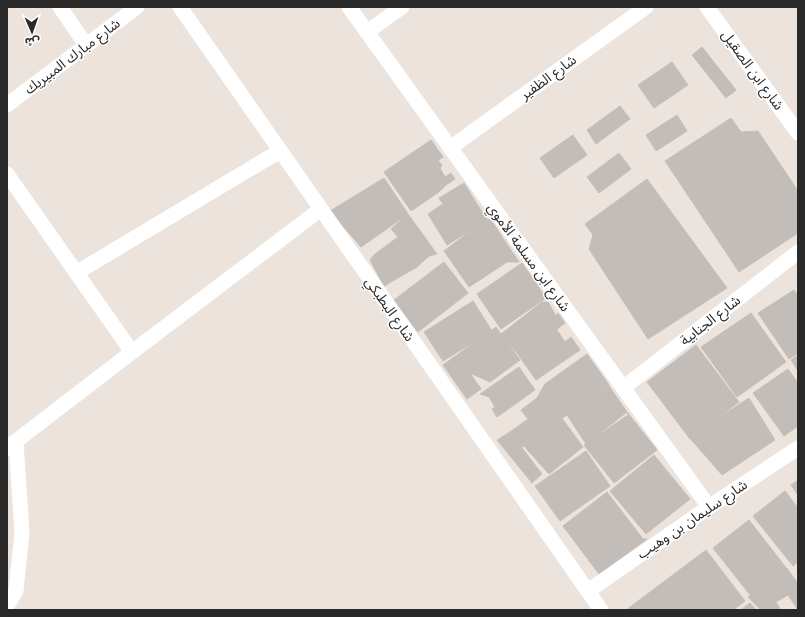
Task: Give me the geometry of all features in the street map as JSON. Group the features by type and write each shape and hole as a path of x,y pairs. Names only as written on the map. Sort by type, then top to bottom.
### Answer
{"street":[{"path":"60,7 86,45"},
{"name":"شارع مبارك المبيريك","path":"7,105 137,7"},
{"name":"شارع البطبكي","path":"180,7 601,610"},
{"name":"شارع ابن مسلمة الأموي","path":"349,7 709,507"},
{"path":"367,32 402,7"},
{"name":"شارع الظفير","path":"450,148 646,7"},
{"name":"شارع ابن الصقيل","path":"708,7 798,133"},
{"path":"76,273 280,151"},
{"path":"7,174 132,352"},
{"path":"7,606 16,591 22,532 11,445 321,209"},
{"name":"شارع الجنابية","path":"623,388 798,252"},
{"name":"شارع سليمان بن وهيب","path":"588,591 709,507 798,448"}],"building":[{"path":"702,47 736,90 726,98 692,55"},
{"path":"672,62 688,85 654,108 638,85"},
{"path":"620,106 630,119 596,144 587,130"},
{"path":"677,115 687,131 656,151 646,135"},
{"path":"731,118 741,132 758,131 798,191 798,233 739,272 665,161"},
{"path":"573,135 587,155 554,178 540,158"},
{"path":"431,140 443,157 438,160 442,165 440,168 445,177 451,173 455,179 411,211 384,172"},
{"path":"619,153 631,169 599,193 587,177"},
{"path":"384,178 408,214 361,247 330,211"},
{"path":"647,179 727,288 648,339 589,249 593,235 585,224"},
{"path":"464,183 487,220 447,245 428,214 443,204 439,198"},
{"path":"408,214 437,254 429,256 417,267 384,286 370,260 375,254 398,237 391,229"},
{"path":"486,219 491,220 519,262 507,262 469,287 444,251"},
{"path":"444,262 468,293 418,332 394,300"},
{"path":"522,263 546,298 501,329 477,294"},
{"path":"794,290 798,296 798,353 789,359 758,313"},
{"path":"473,301 492,331 443,361 424,332"},
{"path":"542,302 548,302 556,316 558,313 565,323 521,358 501,334"},
{"path":"751,313 786,362 737,397 701,347"},
{"path":"496,327 520,360 490,382 470,373 481,389 467,399 443,365"},
{"path":"557,330 565,342 571,337 580,350 536,380 519,356 521,358"},
{"path":"696,345 739,402 690,439 647,382"},
{"path":"587,354 609,385 522,447 510,432 528,419 521,410 537,398 545,384"},
{"path":"798,355 798,371 791,360"},
{"path":"519,367 535,390 497,417 492,409 495,407 489,397 480,394"},
{"path":"788,369 798,383 798,426 784,436 753,393"},
{"path":"609,386 627,412 586,444 567,415"},
{"path":"749,398 775,440 722,475 689,437"},
{"path":"627,412 657,450 614,483 584,445 628,415"},
{"path":"561,417 583,447 549,474 523,445"},
{"path":"510,432 542,474 532,483 497,440"},
{"path":"586,451 610,486 560,521 535,486"},
{"path":"654,455 690,499 646,534 610,491"},
{"path":"798,480 798,495 791,485"},
{"path":"785,491 798,508 798,562 793,566 753,516"},
{"path":"607,492 643,539 647,539 599,574 563,526"},
{"path":"749,520 787,569 751,596 713,548"},
{"path":"706,550 745,601 733,610 626,610"},
{"path":"787,568 798,584 798,610 788,595 776,602 781,610 761,610 748,597"},
{"path":"750,603 756,610 741,610"}]}
